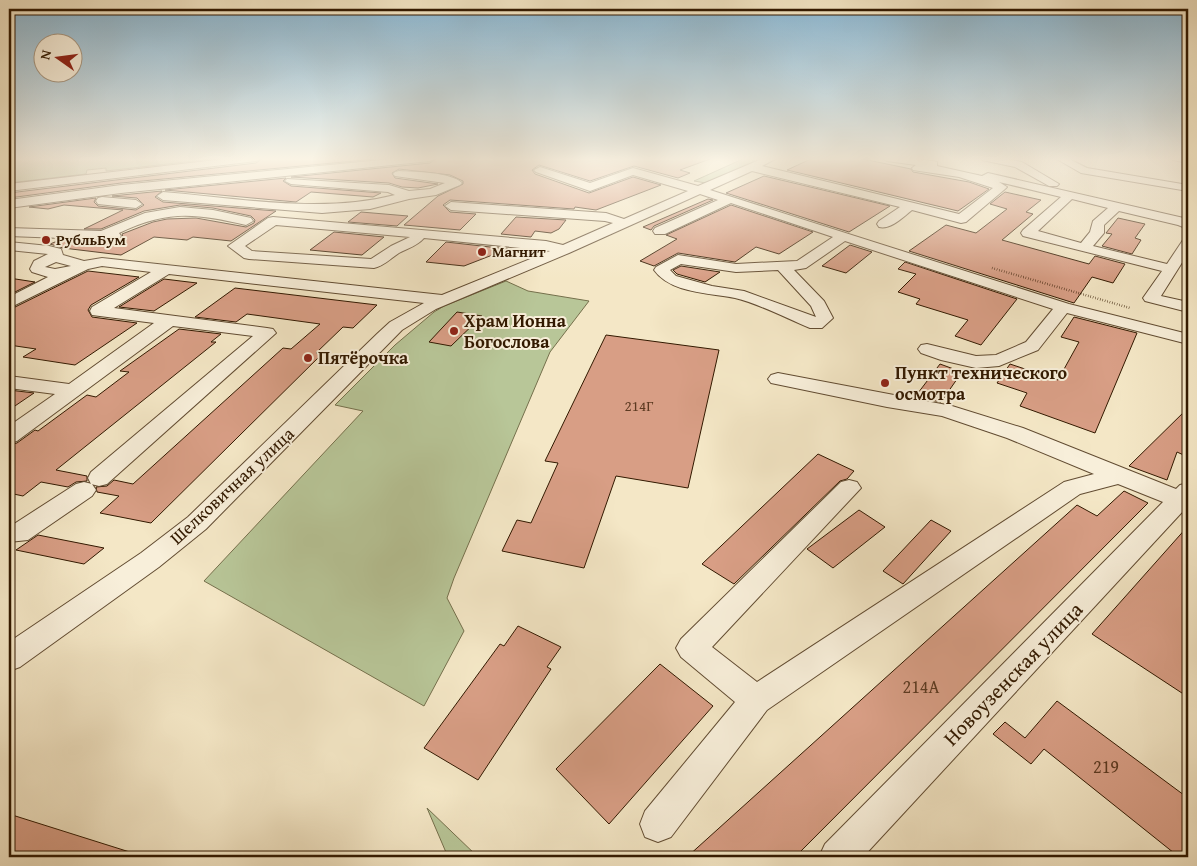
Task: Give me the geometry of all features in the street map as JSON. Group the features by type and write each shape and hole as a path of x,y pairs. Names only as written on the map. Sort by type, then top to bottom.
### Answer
{"street":[{"path":"9,204 53,198"},
{"path":"79,198 136,204"},
{"path":"193,198 322,209"},
{"path":"318,198 322,209"},
{"path":"395,198 370,205 322,209 273,221 235,246 248,255 374,264 396,249 413,242 420,235"},
{"name":"Шелковичная улица","path":"9,658 150,560 197,523 384,337 413,315 442,300 564,250 680,198"},
{"path":"880,198 961,219 987,198"},
{"path":"1066,198 1028,233 1171,269"},
{"path":"1085,198 1188,225"},
{"path":"1122,198 1188,212"},
{"path":"660,231 730,199 1063,307 1188,339"},
{"path":"451,206 606,217 625,222"},
{"path":"884,224 909,206"},
{"path":"1084,248 1097,232 1098,224 1118,206"},
{"path":"9,232 108,236 150,216 178,211 218,215 246,221"},
{"path":"273,221 546,245 564,250"},
{"path":"782,266 818,304 825,318 816,324 738,294 710,291 671,279 661,270 678,259 736,268 801,265 843,236"},
{"path":"1188,243 1151,298 1188,307"},
{"path":"9,246 49,250 56,252 55,257"},
{"path":"66,273 54,274 37,269 39,264 55,257 84,265"},
{"name":"Шелковичная улица","path":"9,303 84,265 102,262 442,300"},
{"path":"736,268 738,294"},
{"path":"9,533 19,533 91,484 267,333 98,311 166,269"},
{"path":"927,349 947,356 976,362 1000,360 1032,346 1063,307"},
{"path":"9,436 171,320"},
{"path":"778,379 887,402 945,410 1015,433 1120,476 1185,498"},
{"path":"9,382 73,390"},
{"path":"658,824 756,700 1072,488 1120,476"},
{"path":"756,700 691,648 849,488"},
{"name":"Новоузенская улица","path":"838,857 1185,498"}],"path":[{"path":"992,268 1136,310"}],"green space":[{"path":"506,281 528,291 589,301 550,352 454,578 447,598 464,631 424,706 204,581 363,411 335,405 395,345 434,312 444,306"},
{"path":"427,808 478,857 448,857"}],"building":[{"path":"93,198 96,198 94,202 98,206 136,210 144,205 137,198 157,198 163,202 276,211 231,241 193,237 187,240 154,237 121,255 63,248 50,244 60,240 119,241 123,237 122,234 153,222 167,219 196,218 246,227 254,223 255,220 251,216 213,208 180,205 144,211 101,229 84,229 123,210 64,205 48,209 29,207"},
{"path":"257,198 301,198 296,202"},
{"path":"435,198 626,198 596,210 575,207 574,209 450,200 443,205 450,212 476,214 460,230 404,225"},
{"path":"743,198 858,198 890,206 849,232"},
{"path":"906,198 976,198 958,211"},
{"path":"997,198 1041,200 1026,212 1033,214 1002,240 1089,264 1095,256 1125,264 1113,283 1092,277 1074,303 909,251 946,225 976,233 1007,209 990,204"},
{"path":"708,199 713,200 654,226 651,230 643,227"},
{"path":"731,205 813,232 779,254 756,247 735,262 678,253 654,266 640,261 677,239 666,235"},
{"path":"361,212 408,216 397,226 348,222"},
{"path":"516,217 566,220 559,229 551,233 535,231 531,237 501,234"},
{"path":"1118,218 1145,224 1135,238 1141,240 1132,254 1102,246 1112,234 1106,233"},
{"path":"334,232 384,237 362,255 310,250"},
{"path":"446,242 508,249 464,266 426,262"},
{"path":"850,245 872,252 846,273 822,266"},
{"path":"905,262 1017,299 981,345 955,336 968,320 916,304 920,299 898,292 916,274 898,269"},
{"path":"681,266 720,272 705,282 677,274 673,270"},
{"path":"88,271 139,277 91,305 88,310 92,317 137,323 75,365 23,357 36,349 9,345 9,310"},
{"path":"9,278 35,282 9,295"},
{"path":"164,279 197,283 154,311 119,307"},
{"path":"235,288 377,305 353,328 343,327 316,353 322,354 151,523 100,513 119,496 97,492 96,487 107,486 114,480 133,484 283,348 291,349 320,324 247,314 236,322 195,317"},
{"name":"Храм Ионна Богослова","path":"457,312 482,316 451,346 429,342"},
{"path":"1074,317 1137,333 1095,433 1020,406 1027,393 997,383 1010,364 1058,380 1079,342 1061,337"},
{"path":"179,329 221,334 211,342 216,342 56,470 87,476 87,481 76,482 68,487 41,482 23,496 9,493 9,445 17,443 35,430 38,431 87,395 96,397 129,372 120,371"},
{"path":"606,335 719,350 688,488 616,476 584,568 502,551 517,520 531,523 558,463 545,461"},
{"path":"940,364 962,372 941,402 915,397"},
{"path":"9,390 34,393 9,410"},
{"path":"1188,408 1188,457 1177,452 1167,480 1129,466"},
{"path":"818,454 854,471 847,479 840,481 734,584 702,564"},
{"path":"1124,491 1148,503 795,857 687,857 1077,505 1097,516"},
{"path":"859,510 885,527 833,568 807,549"},
{"path":"931,520 951,531 903,584 883,571"},
{"path":"1188,526 1188,697 1092,634"},
{"path":"38,535 104,548 84,564 16,550"},
{"path":"518,626 561,647 547,667 551,669 478,780 424,748 500,644 504,646"},
{"path":"660,664 713,706 609,824 556,769"},
{"path":"1057,701 1188,798 1188,857 1179,857 1044,749 1031,764 993,734 1005,722 1025,738"},
{"path":"9,814 136,854 136,857 9,857"}],"place":[{"name":"РубльБум","path":"46,240"},
{"name":"Магнит","path":"482,252"},
{"name":"Храм Ионна Богослова","path":"454,331"},
{"name":"Пятёрочка","path":"308,358"},
{"name":"Пункт технического осмотра","path":"885,383"}]}
